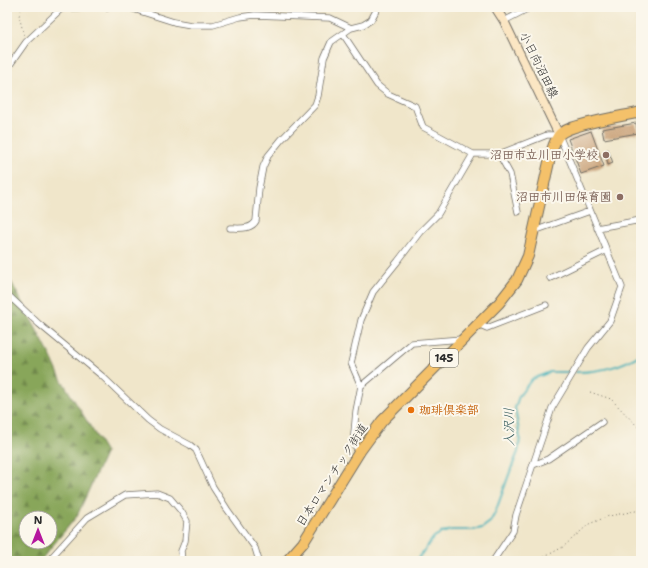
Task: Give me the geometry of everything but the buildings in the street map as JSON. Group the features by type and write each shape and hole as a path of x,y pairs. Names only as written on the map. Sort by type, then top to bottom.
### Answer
{"highway":[{"path":"559,135 567,130 584,125 641,112"},
{"name":"日本ロマンチック街道","path":"287,561 304,543 360,451 382,421 499,303 517,280 528,256 553,145 559,135"}],"main road":[{"name":"小日向沼田線","path":"495,7 504,21 559,135"}],"street":[{"path":"7,69 26,42 60,9 107,7"},
{"path":"127,7 174,22 191,25 213,25 240,17 255,15 330,18 351,28"},
{"path":"230,228 249,227 254,225 256,221 259,188 268,156 281,140 315,105 318,96 324,58 331,42 351,28 364,25 371,20 378,7"},
{"path":"504,21 532,7"},
{"path":"343,34 377,85 388,94 415,106 423,127 473,154 499,154 547,135 559,135 622,287 610,321 588,348 552,408 516,515 513,531 493,561"},
{"path":"360,451 353,444 356,412 361,386 351,362 361,320 372,292 420,232 438,214 473,154"},
{"path":"499,154 510,174 518,212"},
{"path":"534,231 590,211"},
{"path":"597,228 641,220"},
{"path":"550,278 607,250"},
{"path":"7,294 39,324 102,376 148,420 160,429 190,445 196,450 213,487 223,504 255,548 259,561"},
{"path":"478,324 488,328 546,305"},
{"path":"361,386 412,344 462,339"},
{"path":"533,465 548,459 602,422"},
{"path":"48,561 87,518 125,495 157,493 170,498 187,521 185,541 181,551 182,561"}],"path":[{"path":"22,7 19,16 26,42"},
{"path":"590,392 611,399 641,430"},
{"path":"537,561 563,547 589,524 608,516 641,510"}],"green space":[{"path":"7,274 61,379 106,452 77,516 58,539 58,510 18,510 18,550 49,550 40,561 7,561"}],"waterway":[{"name":"入沢川","path":"576,372 610,368 633,359 641,354"},
{"name":"入沢川","path":"416,561 434,537 441,533 451,530 473,530 482,528 490,522 495,513 518,452 520,438 515,408 519,396 532,379 550,372 571,372"}],"place":[{"name":"沼田市立川田小学校","path":"606,155"},
{"name":"沼田市川田保育園","path":"620,197"},
{"name":"珈琲倶楽部","path":"411,410"}]}
